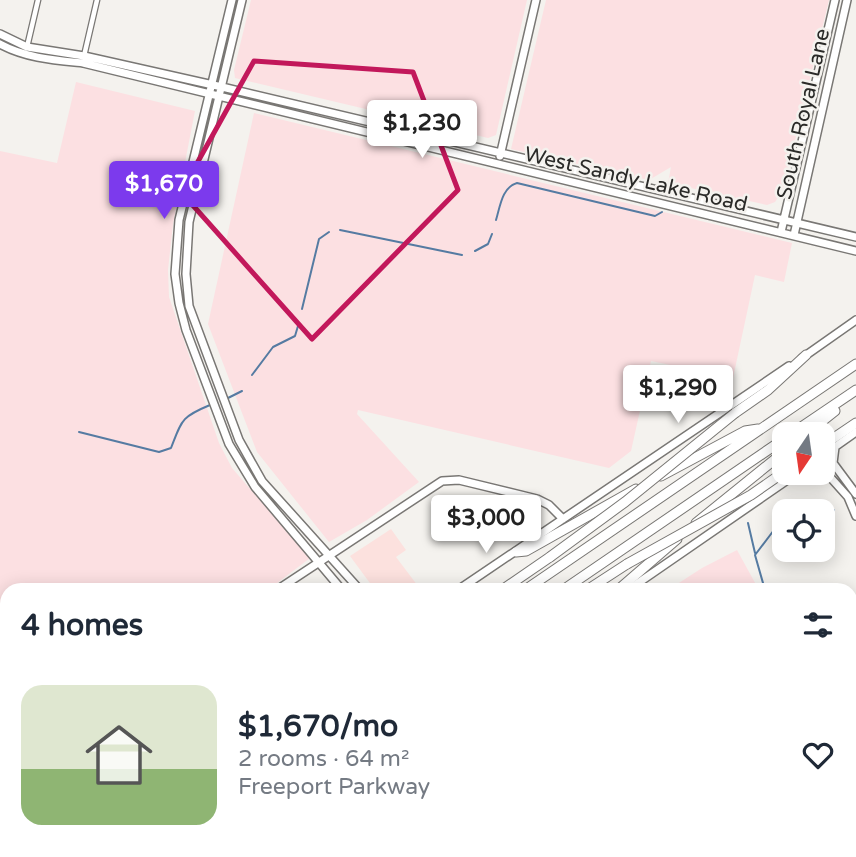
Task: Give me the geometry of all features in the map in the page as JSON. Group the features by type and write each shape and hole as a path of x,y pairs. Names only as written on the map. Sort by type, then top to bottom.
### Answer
{"highway":[{"path":"512,583 625,502 735,413 768,390 806,355"},
{"path":"535,583 856,363"},
{"path":"809,422 856,390"},
{"path":"821,422 836,410 840,401"},
{"path":"835,437 856,423"},
{"path":"516,552 526,551 745,430 759,428"},
{"path":"573,583 772,447"},
{"path":"626,583 772,462"},
{"path":"598,583 772,480"}],"main road":[{"path":"232,0 186,186 177,233 175,274 186,330 229,444 255,487 336,583"},
{"path":"242,0 196,188 186,246 189,306 239,440 262,481 354,583"},
{"path":"498,164 536,0"},
{"name":"South Royal Lane","path":"781,232 835,0"},
{"name":"South Royal Lane","path":"794,235 847,0"},
{"path":"229,11 239,13"},
{"name":"West Sandy Lake Road","path":"1,41 222,87 856,237"},
{"name":"West Sandy Lake Road","path":"1,41 39,58 84,60 210,94 856,251"},
{"path":"824,47 836,49"},
{"path":"337,125 338,114"},
{"path":"186,186 196,188"},
{"path":"674,206 677,194"},
{"path":"469,583 856,320"},
{"path":"835,447 856,432"},
{"path":"835,466 856,494"},
{"path":"288,583 435,484 449,480 537,499 549,505 563,519"},
{"path":"835,482 848,496 856,516"},
{"path":"638,583 780,485"}],"street":[{"path":"27,47 38,0"},
{"path":"84,60 97,0"}],"highlighted area":[{"path":"254,61 413,72 458,190 312,339 181,192"}],"shaded area":[{"path":"251,0 527,0 496,135 488,138 235,78 234,70"},
{"path":"546,0 829,0 783,190 775,202 767,205 668,183 671,167 649,180 511,149"},
{"path":"76,82 195,111 173,224 168,270 169,297 219,443 232,468 310,558 277,583 0,583 0,151 57,163"},
{"path":"254,113 792,243 784,282 755,275 733,378 651,361 631,451 609,468 358,410 357,414 419,482 367,520 329,542 257,452 208,324"},
{"path":"391,529 406,550 396,557 416,583 370,583 350,556"},
{"path":"737,550 755,583 679,583"}],"waterway":[{"path":"496,220 505,193 517,183 655,216 662,212"},
{"path":"340,230 462,255"},
{"path":"302,309 319,239 329,232"},
{"path":"475,251 488,244 492,234"},
{"path":"252,375 273,347 295,336 298,326"},
{"path":"731,379 732,386"},
{"path":"228,398 242,391"},
{"path":"79,432 159,452 171,448 188,416 210,405"},
{"path":"748,523 755,553"},
{"path":"763,583 755,555 772,533"}]}
